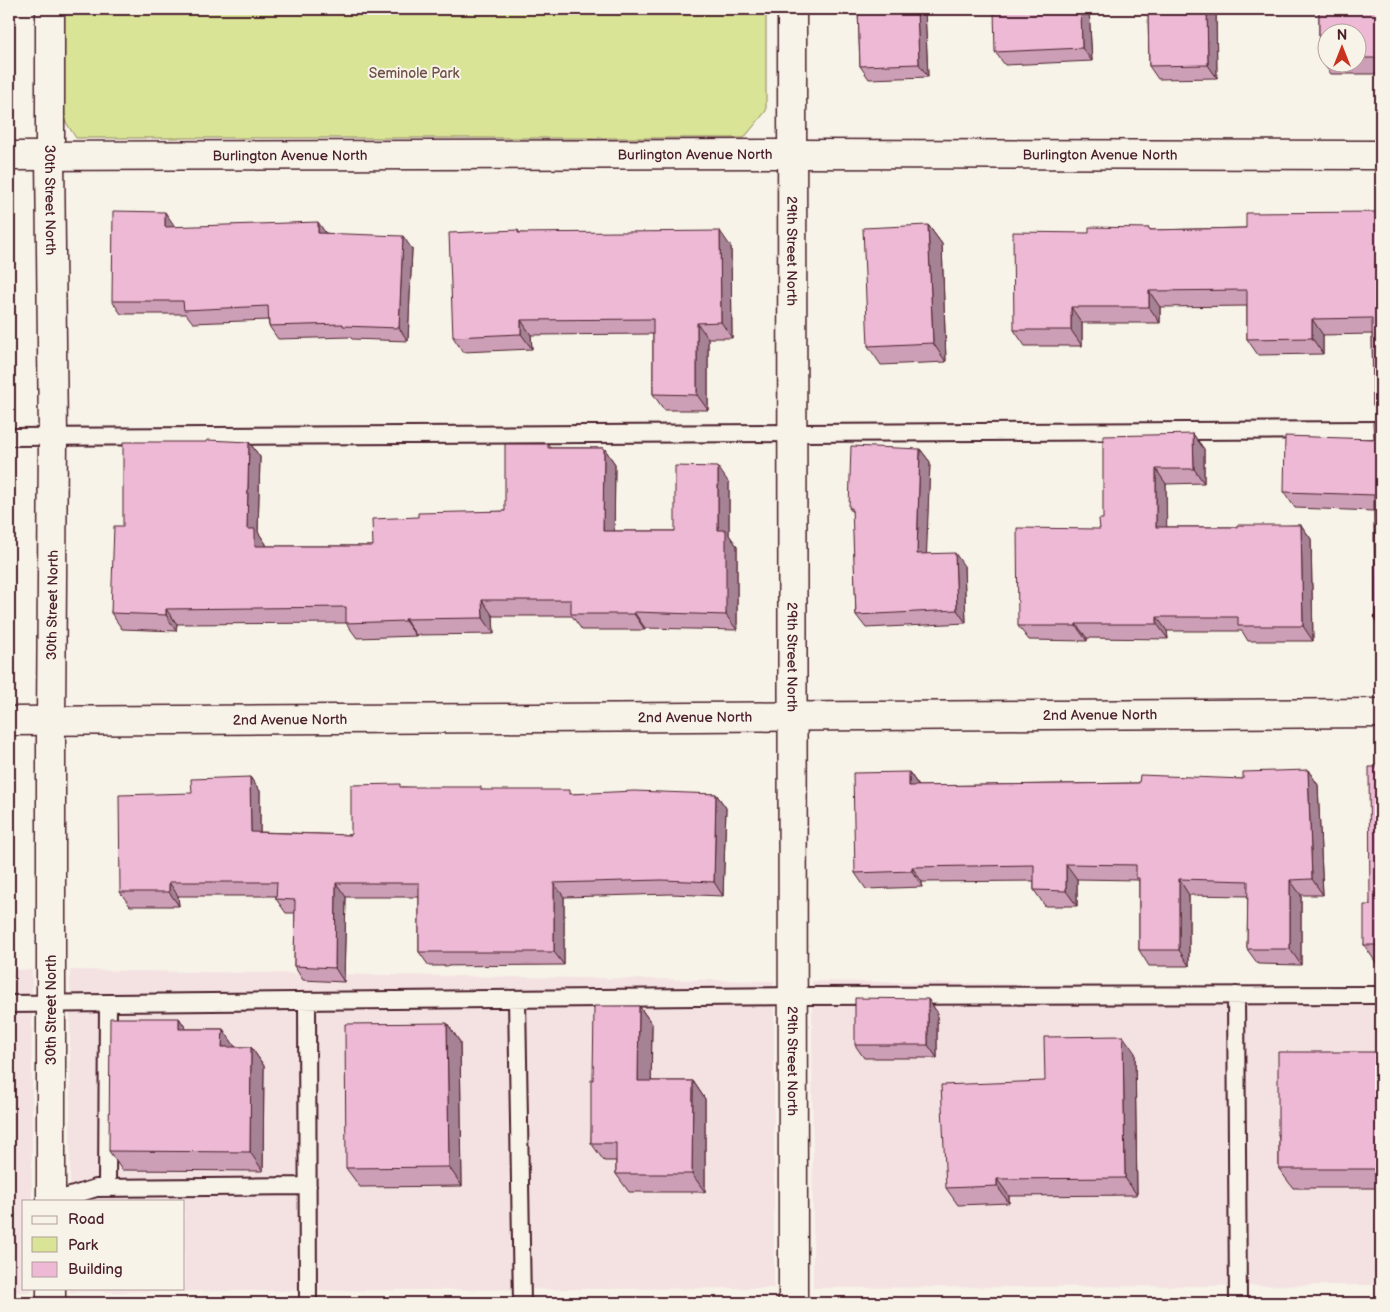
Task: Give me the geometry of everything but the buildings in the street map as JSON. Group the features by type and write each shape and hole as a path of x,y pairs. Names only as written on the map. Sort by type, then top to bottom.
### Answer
{"street":[{"name":"30th Street North","path":"50,9 53,437 51,1200"},
{"name":"29th Street North","path":"792,9 793,1303"},
{"name":"Burlington Avenue North","path":"9,156 1381,155"},
{"name":"2nd Avenue North","path":"9,721 1381,713"},
{"path":"51,1290 51,1303"}],"lane":[{"path":"9,437 1381,430"},
{"path":"1236,995 1238,1303"},
{"path":"9,1004 793,996 1381,995"},
{"path":"517,999 522,1303"},
{"path":"307,1002 308,1303"},
{"path":"107,1188 108,1004"},
{"path":"59,1200 96,1188 308,1186"}],"shaded area":[{"path":"9,969 32,970 32,1200 22,1200 22,1290 32,1290 32,1292 9,1292"},
{"path":"70,970 774,981 774,1288 70,1292 70,1290 185,1290 185,1200 70,1200"},
{"path":"812,981 1381,990 1381,1285 813,1288"}],"green space":[{"name":"Seminole Park","path":"61,9 766,9 766,111 744,138 76,138 62,116"}]}
